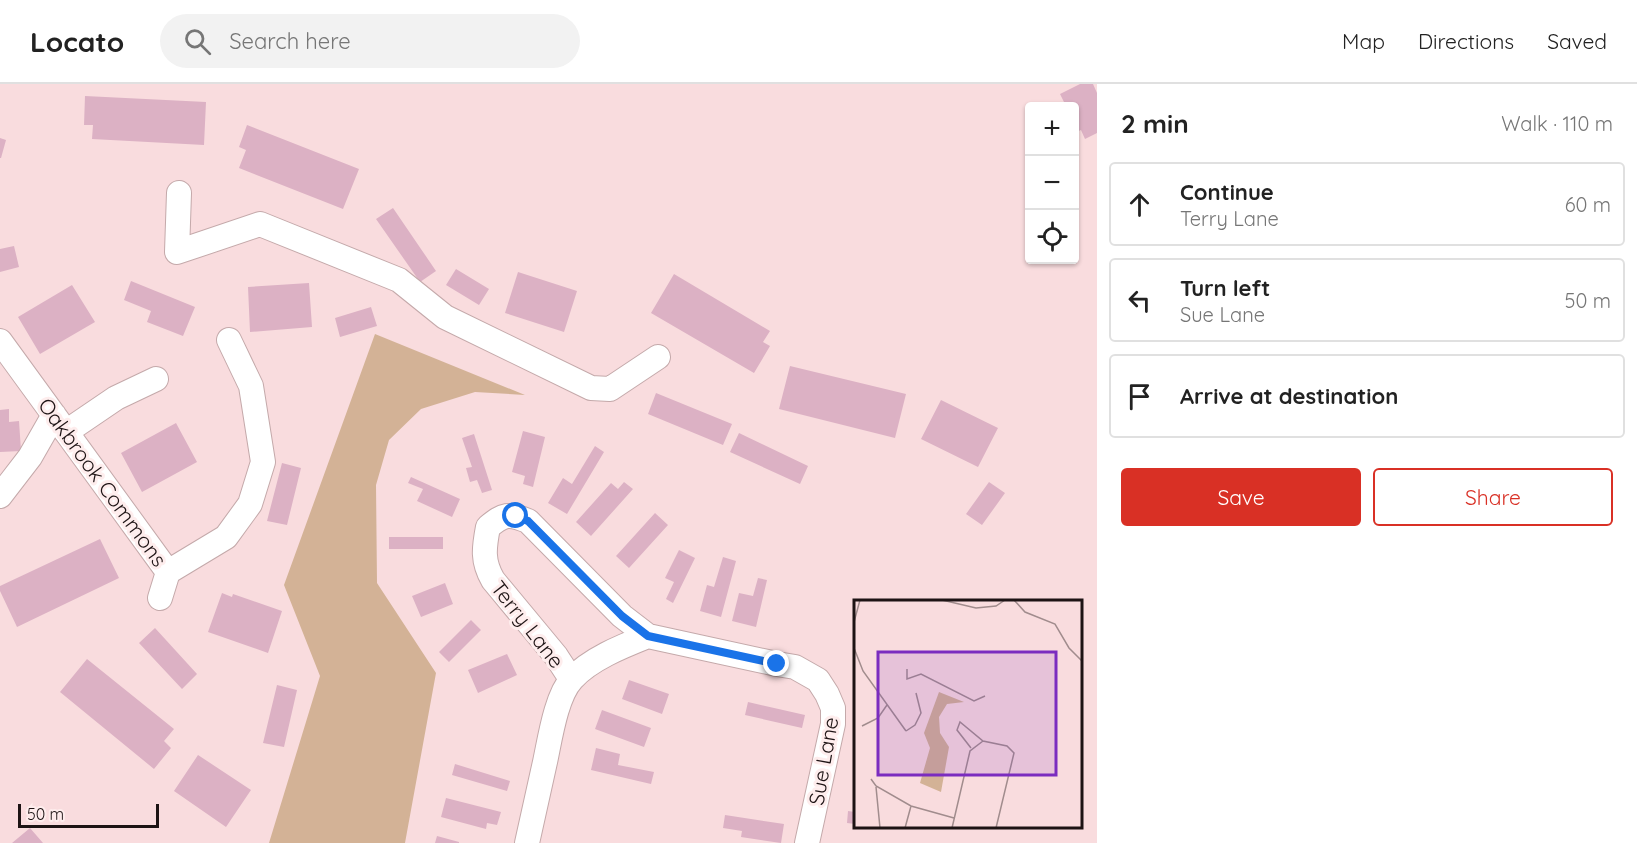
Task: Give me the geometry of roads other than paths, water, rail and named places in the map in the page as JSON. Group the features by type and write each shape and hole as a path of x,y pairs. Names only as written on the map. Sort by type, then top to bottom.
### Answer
{"street":[{"path":"179,193 177,252 260,224 399,280 445,316 591,388 610,389 658,357"},
{"name":"Oakbrook Commons","path":"0,341 168,572 226,537 250,504 263,462 251,386 230,340"},
{"path":"0,496 30,457 60,424 156,379"},
{"name":"Terry Lane","path":"571,679 556,656 493,580 487,569 483,549 488,527 502,516 516,516 528,521 622,616 648,636"},
{"path":"160,598 168,572"},
{"path":"527,843 554,720 562,694 571,679 585,668 609,652 648,636"},
{"name":"Sue Lane","path":"648,636 795,667 818,680 833,708 833,724 807,843"}]}
